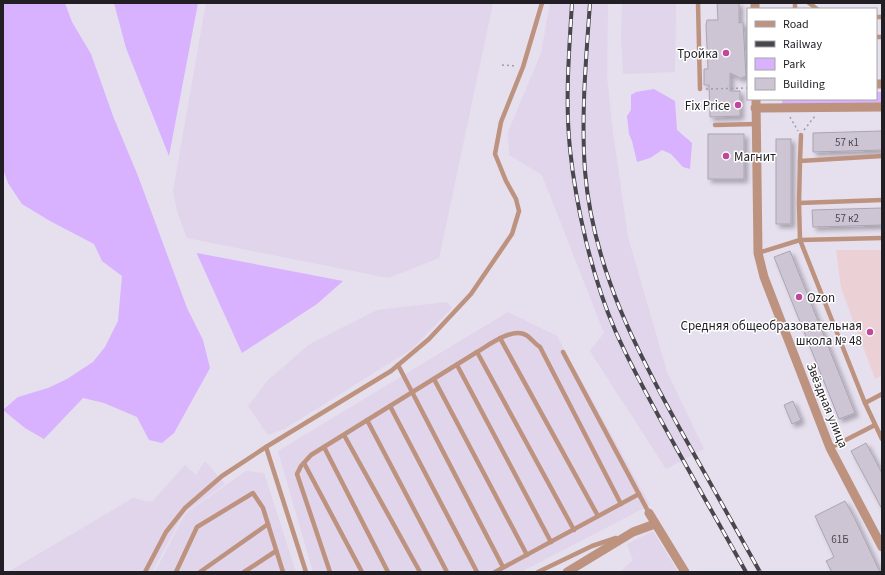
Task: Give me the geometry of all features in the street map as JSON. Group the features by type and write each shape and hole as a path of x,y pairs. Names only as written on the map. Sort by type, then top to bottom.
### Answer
{"street":[{"path":"756,104 820,108 882,107"},
{"name":"Звёздная улица","path":"756,104 758,253 764,276 830,448 882,547"},
{"path":"649,513 685,572"},
{"path":"567,572 633,532 656,524"}],"lane":[{"path":"145,572 166,532 185,508 222,476 266,447 391,371 429,339 471,294 512,234 519,211 516,200 506,181 495,154 501,122 523,67 542,3"},
{"path":"698,3 700,89"},
{"path":"715,125 756,124"},
{"path":"801,135 799,203 800,240 865,403 882,439"},
{"path":"800,161 882,156"},
{"path":"799,203 882,200"},
{"path":"758,253 800,240 882,238"},
{"path":"330,572 297,474 301,466 311,455 367,420 500,338 517,332 525,334 540,348 621,504"},
{"path":"500,338 598,516"},
{"path":"477,352 574,530"},
{"path":"563,352 649,513"},
{"path":"398,365 504,567"},
{"path":"457,365 551,542"},
{"path":"434,379 527,555"},
{"path":"865,403 882,394"},
{"path":"390,406 477,572"},
{"path":"367,420 448,572"},
{"path":"830,448 875,426"},
{"path":"344,435 420,572"},
{"path":"266,447 306,572"},
{"path":"324,447 388,572"},
{"path":"304,463 362,572"},
{"path":"176,572 197,527 253,494 263,508 283,572"},
{"path":"495,572 639,494"},
{"path":"200,572 268,524"},
{"path":"538,572 592,546 633,532"},
{"path":"244,572 276,551"}],"path":[{"path":"502,65 523,67"},
{"path":"700,89 747,88"},
{"path":"780,105 801,135 820,108"}],"shaded area":[{"path":"206,3 493,3 439,258 388,278 187,238 177,211 173,191"},
{"path":"550,3 608,3 607,77 612,125 628,237 667,372 704,449 666,469 590,351 604,333 542,175 509,155 508,132 541,53"},
{"path":"622,3 676,3 675,72 623,74 621,37"},
{"name":"Средняя общеобразовательная школа № 48","path":"836,250 882,250 882,376 875,379 841,288"},
{"path":"447,302 452,308 412,349 286,428 268,435 248,406 268,380 310,344 377,310"},
{"path":"508,312 557,336 650,505 521,572 313,572 278,451"},
{"path":"205,461 225,484 184,513 152,572 8,572 133,498 149,502 153,501 185,465 196,475"},
{"path":"246,471 264,473 296,572 155,572 185,514"},
{"path":"653,531 678,572 620,572 633,560 627,544"}],"green space":[{"path":"3,3 65,3 72,22 91,54 113,116 138,176 187,308 203,340 210,368 174,433 162,443 149,440 137,417 104,403 83,398 44,439 25,428 3,410 18,397 48,388 67,379 93,362 105,347 118,321 122,276 102,261 94,244 50,221 22,204 8,183 3,169"},
{"path":"114,3 198,3 169,156 126,48"},
{"path":"654,89 675,101 677,130 692,143 690,169 683,167 671,154 662,150 650,158 637,162 629,134 627,116 631,110 631,95 636,92"},
{"path":"877,92 882,92 882,103 782,105 782,100 877,100"},
{"path":"197,254 343,281 317,304 242,353"}],"building":[{"name":"Тройка","path":"717,3 739,3 739,23 743,22 746,76 740,78 730,73 730,91 740,91 740,116 710,117 709,85 704,85 704,69 708,69 706,25 707,20 718,20"},
{"path":"882,131 882,150 813,152 813,133"},
{"name":"Магнит","path":"708,134 744,134 744,179 708,179"},
{"path":"776,139 791,139 791,224 776,224"},
{"path":"882,208 882,225 813,227 812,210"},
{"path":"790,251 855,413 839,419 774,257"},
{"path":"793,401 801,420 792,424 784,405"},
{"path":"866,443 882,473 882,509 851,451"},
{"path":"845,501 880,572 832,572 826,561 834,557 815,516"}],"railway":[{"path":"572,3 568,95 570,149 581,218 599,288 615,330 651,402 746,572"},
{"path":"590,3 584,87 584,150 585,171 590,207 597,242 620,310 651,375 760,572"}],"place":[{"name":"Тройка","path":"726,53"},
{"name":"Fix Price","path":"738,105"},
{"name":"Магнит","path":"726,156"},
{"name":"Ozon","path":"799,297"},
{"name":"Средняя общеобразовательная школа № 48","path":"870,332"}]}
